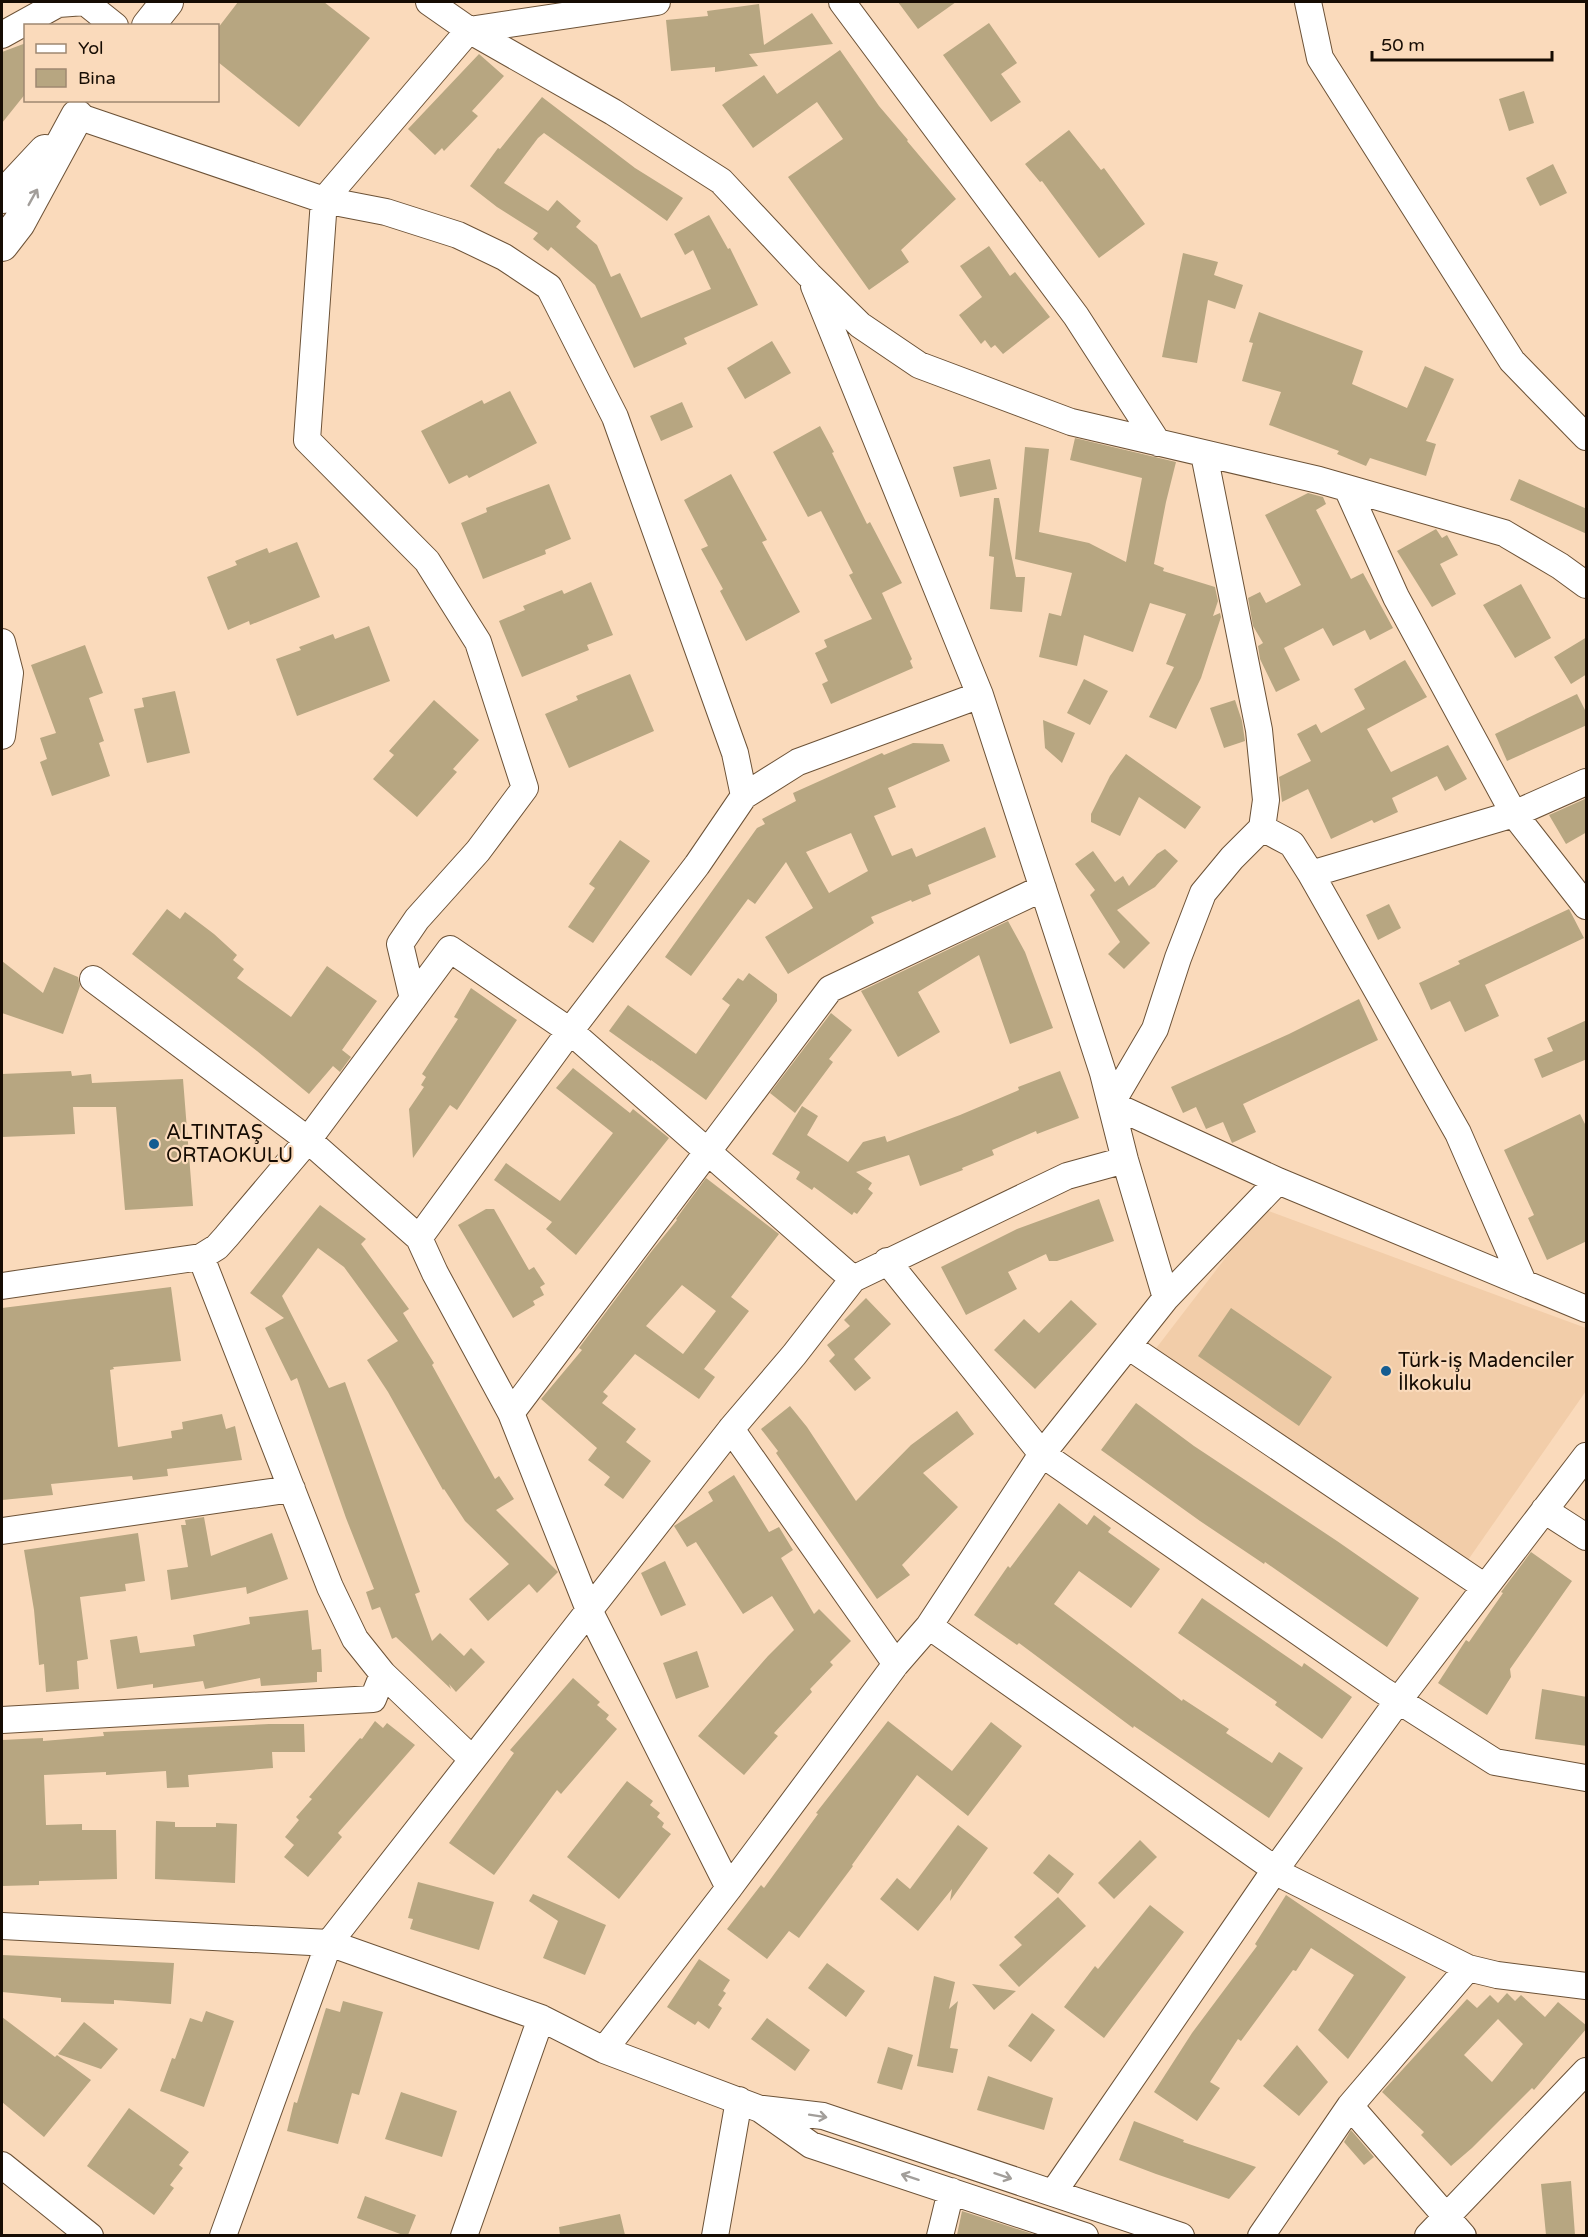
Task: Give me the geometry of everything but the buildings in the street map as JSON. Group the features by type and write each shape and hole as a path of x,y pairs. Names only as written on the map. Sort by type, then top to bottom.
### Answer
{"main road":[{"path":"150,24 166,2"},
{"path":"2,197 83,108"},
{"path":"2,245 19,223 83,108"}],"street":[{"path":"2,35 58,4 85,2 112,24"},
{"path":"429,2 469,30 613,112 721,181 809,275 860,325 919,365 1071,422 1347,488 1504,533 1587,585"},
{"path":"413,999 400,945 417,919 478,850 525,788 478,642 440,581 427,561 307,440 324,200 469,30 657,2"},
{"path":"842,2 1076,316 1158,443"},
{"path":"1308,2 1320,58 1512,361 1587,437"},
{"path":"83,108 324,200 386,212 458,235 504,257 549,287 615,417 735,753 744,796"},
{"path":"809,275 980,695 1103,1073 1125,1160 1166,1299"},
{"path":"1111,1104 1155,1029 1178,958 1203,893 1232,858 1262,828 1266,800 1259,730 1203,454"},
{"path":"1347,488 1396,597 1514,814 1587,906"},
{"path":"2,642 10,673 2,735"},
{"path":"419,1238 570,1031 698,865 744,796 798,762 980,695"},
{"path":"1311,874 1514,814 1587,782"},
{"path":"1262,828 1292,844 1311,874 1458,1132 1523,1282"},
{"path":"511,1413 830,989 1043,888"},
{"path":"2,1286 201,1257 217,1247 308,1140 450,949 570,1031 853,1279"},
{"path":"93,979 308,1140 419,1238 435,1273 511,1413 589,1610 729,1888"},
{"path":"1111,1104 1278,1181 1587,1309"},
{"path":"223,2235 329,1943 731,1429 794,1355 853,1279 1067,1176 1125,1160"},
{"path":"604,2050 729,1888 896,1664 929,1626 1042,1454 1166,1299 1278,1181"},
{"path":"201,1257 330,1587 355,1639 383,1674 472,1759"},
{"path":"887,1261 1042,1454 1398,1701 1495,1762 1587,1778"},
{"path":"1128,1346 1485,1587"},
{"path":"731,1429 896,1664"},
{"path":"1053,2193 1275,1870 1398,1701 1587,1455"},
{"path":"2,1532 292,1489"},
{"path":"1544,1510 1587,1537"},
{"path":"929,1626 1296,1883 1468,1968 1497,1975 1587,1986"},
{"path":"2,1720 373,1699 383,1674"},
{"path":"2,1926 329,1943 541,2018 604,2050 749,2105 811,2145 1085,2235"},
{"path":"1262,2235 1350,2106 1468,1968"},
{"path":"464,2235 541,2018"},
{"path":"1428,2235 1587,2071"},
{"path":"749,2105 824,2116 1181,2235"},
{"path":"715,2235 749,2105"},
{"path":"1350,2106 1463,2235"},
{"path":"2,2165 90,2235"},
{"path":"940,2235 951,2191"}],"shaded area":[{"name":"Türk-iş Madenciler İlkokulu","path":"1263,1209 1586,1328 1586,1391 1468,1560 1154,1351"}],"place":[{"name":"ALTINTAŞ ORTAOKULU","path":"154,1144"},
{"name":"Türk-iş Madenciler İlkokulu","path":"1386,1371"}]}
